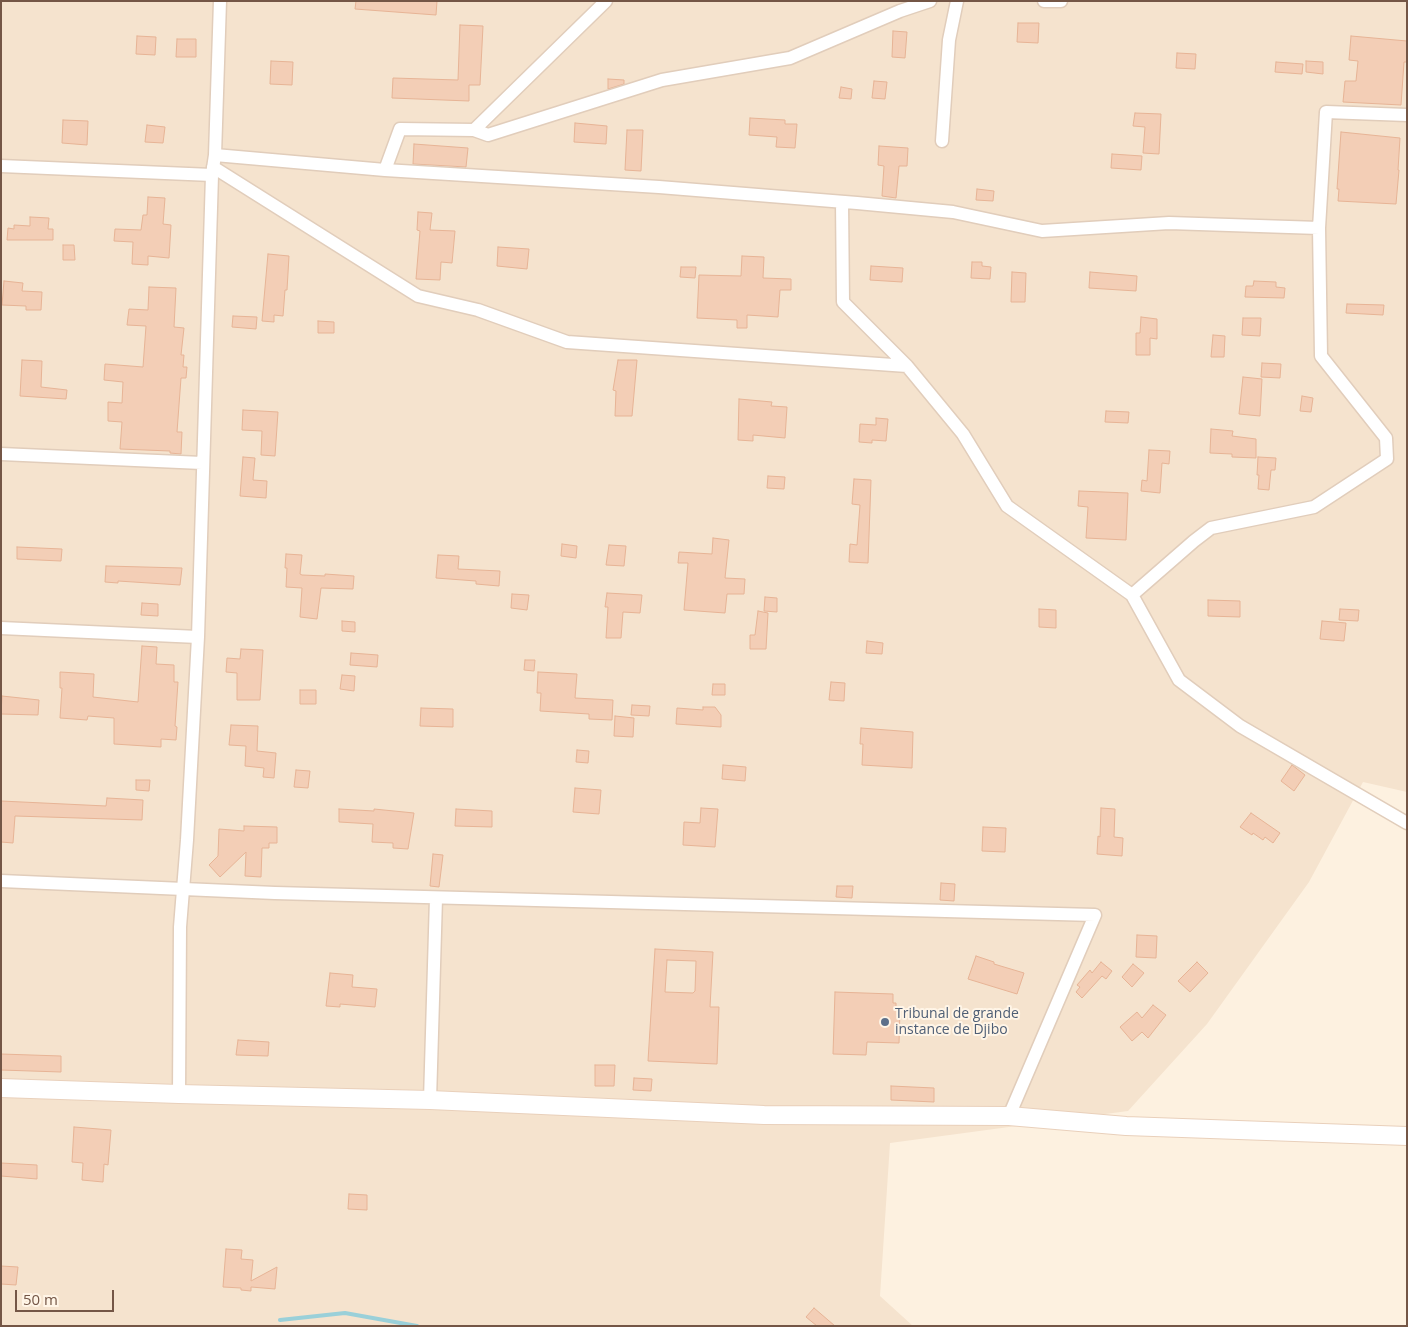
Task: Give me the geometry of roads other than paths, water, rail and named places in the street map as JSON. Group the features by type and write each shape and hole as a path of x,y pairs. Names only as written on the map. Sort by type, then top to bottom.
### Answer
{"main road":[{"path":"1,1088 430,1100 764,1115 1009,1116 1126,1126 1407,1136"}],"street":[{"path":"179,1094 180,927 198,637 202,463 220,1"},
{"path":"474,130 606,1"},
{"path":"385,170 400,128 474,130 488,135 662,80 790,58 900,11 930,1"},
{"path":"942,141 950,40 958,1"},
{"path":"1044,1 1061,1"},
{"path":"1132,594 1211,528 1314,507 1387,459 1386,438 1321,356 1320,228 1326,112 1407,115"},
{"path":"213,165 418,296 478,310 567,342 907,366"},
{"path":"1,166 213,165 385,170 659,187 953,212 1042,231 1169,223 1320,228"},
{"path":"842,202 843,302 907,366 963,434 1008,506 1132,594 1179,680 1240,726 1407,823"},
{"path":"1,454 202,463"},
{"path":"1,628 198,637"},
{"path":"1,881 183,890 436,898 1095,915 1009,1116"},
{"path":"430,1100 436,898"}],"waterway":[{"path":"280,1320 345,1313 417,1326"}],"place":[{"name":"Tribunal de grande instance de Djibo","path":"885,1022"}]}
